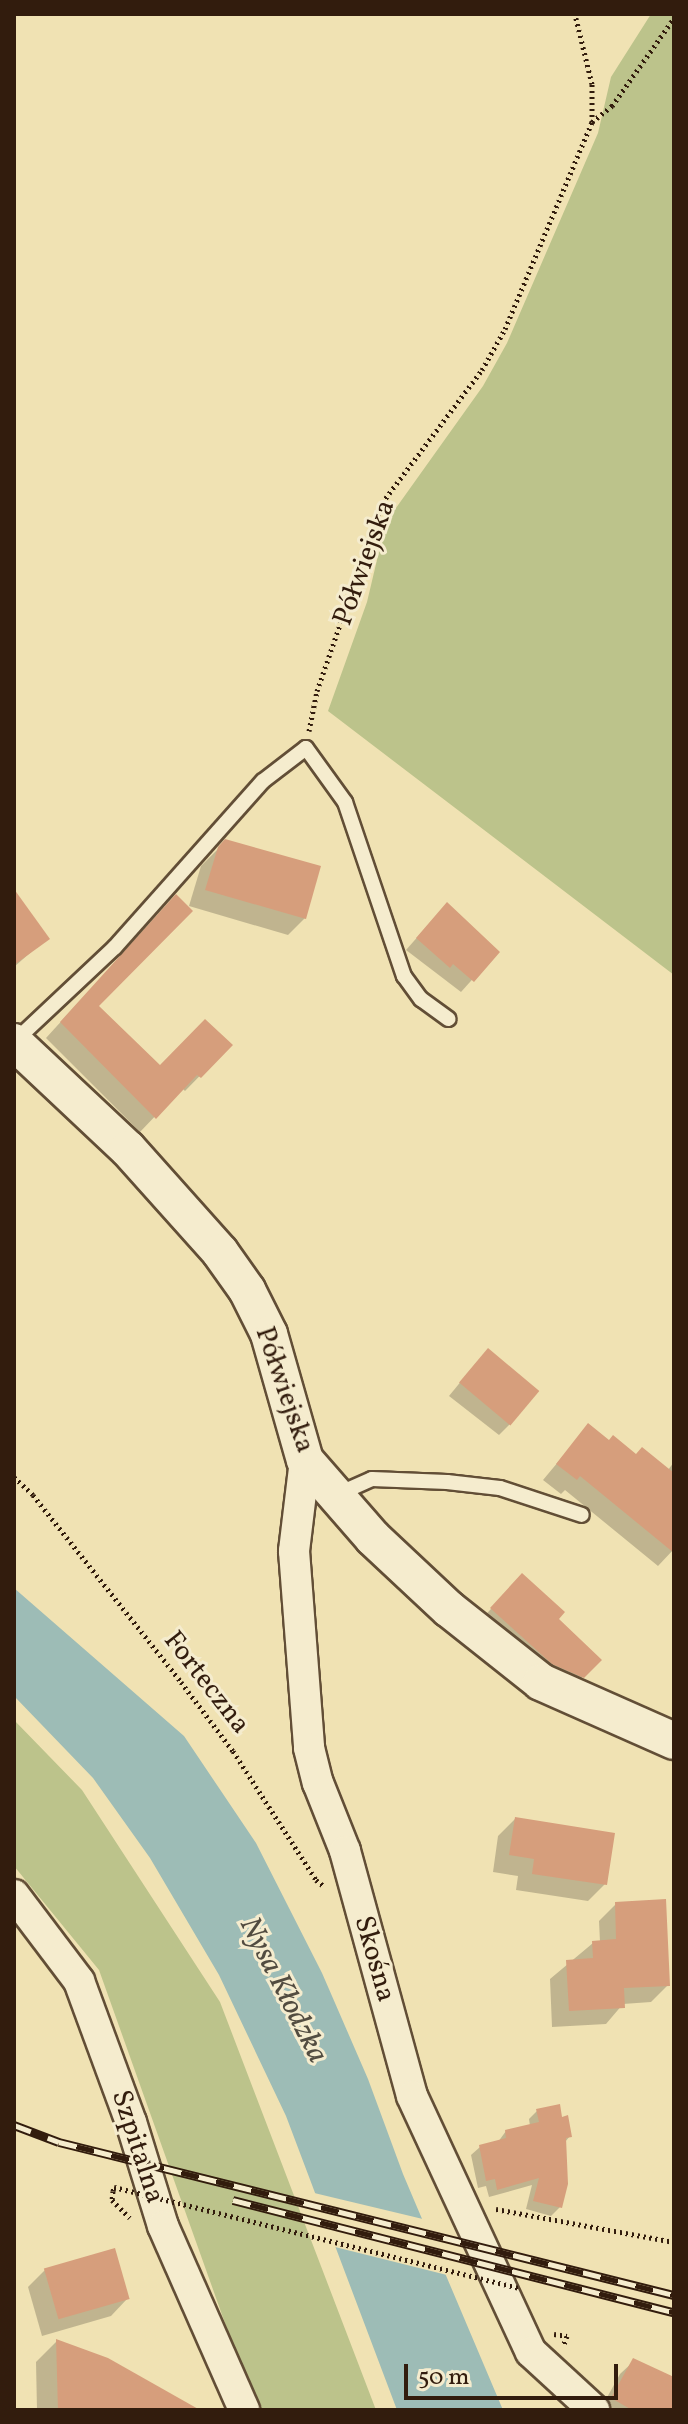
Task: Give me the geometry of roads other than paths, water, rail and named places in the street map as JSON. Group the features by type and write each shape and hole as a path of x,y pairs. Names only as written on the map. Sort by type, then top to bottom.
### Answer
{"street":[{"name":"Półwiejska","path":"14,1042 128,1149 220,1252 247,1290 269,1334 305,1460 373,1538 449,1609 541,1682 674,1741"},
{"name":"Skośna","path":"305,1460 294,1551 309,1748 318,1783 345,1851 412,2096 531,2352 594,2410"},
{"name":"Szpitalna","path":"14,1895 79,1981 131,2122 163,2226 244,2410"}],"lane":[{"name":"Półwiejska","path":"14,1042 115,947 263,781 306,748 345,802 404,976 421,999 449,1019"},
{"path":"336,1495 372,1479 447,1482 500,1488 582,1515"}],"water":[{"name":"Nysa Kłodzka","path":"14,1588 184,1736 256,1843 322,1973 503,2410 397,2410 286,2116 219,1975 150,1858 93,1778 14,1696"}],"railway":[{"path":"14,2125 59,2142 674,2295"},
{"path":"233,2200 674,2312"}]}
